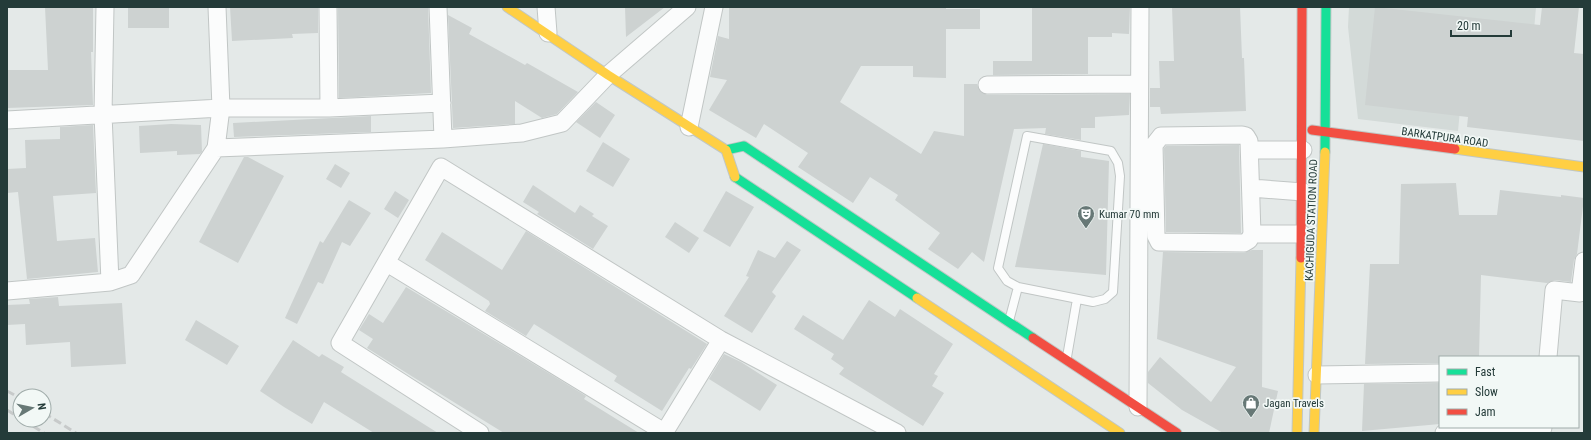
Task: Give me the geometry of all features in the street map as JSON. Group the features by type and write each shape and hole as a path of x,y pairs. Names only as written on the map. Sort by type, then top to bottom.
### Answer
{"main road":[{"path":"507,7 548,33 608,75 726,150 735,178 1120,433"},
{"name":"KACHIGUDA STATION ROAD","path":"1297,433 1303,192 1302,7"},
{"name":"KACHIGUDA STATION ROAD","path":"1314,433 1318,375 1326,132 1326,7"},
{"name":"BARKATPURA ROAD","path":"1303,129 1584,167"},
{"path":"726,150 744,146 1177,433"}],"street":[{"path":"105,7 103,114 110,282"},
{"path":"7,291 110,282 131,275 216,148 221,108 217,7"},
{"path":"328,7 329,108"},
{"path":"438,7 443,139"},
{"path":"546,7 548,33"},
{"path":"216,148 443,139 522,133 562,123 608,75 687,7"},
{"path":"689,127 714,7"},
{"path":"1138,407 1140,7"},
{"path":"987,85 1140,84"},
{"path":"7,120 221,108 329,108 442,103"},
{"path":"1242,134 1246,136 1249,141 1250,150 1252,234 1249,240 1244,243 1159,242 1156,236 1154,145 1160,136 1242,134"},
{"path":"1250,150 1303,150"},
{"path":"480,433 340,343 441,167 720,340 897,433"},
{"path":"1251,188 1303,192"},
{"path":"1252,234 1302,234"},
{"path":"1548,356 1554,290 1580,293 1584,261"},
{"path":"387,263 664,433 720,340"},
{"path":"1318,375 1439,373"},
{"path":"1444,433 1543,429"}],"lane":[{"path":"1027,136 1111,151 1118,163 1120,176 1113,292 1105,299 1093,302 1077,299 1018,287 1007,281 998,268 1027,136"},
{"path":"1009,321 1018,287"},
{"path":"1067,360 1077,299"}],"shaded area":[{"path":"1349,7 1536,7 1529,87 1463,79 1458,131 1358,119 1348,27"}],"building":[{"path":"45,7 93,7 93,52 91,52 93,105 7,108 7,70 48,70"},
{"path":"128,7 169,7 169,28 128,28"},
{"path":"230,7 318,7 318,33 292,34 293,38 232,41"},
{"path":"338,7 428,7 431,93 339,98"},
{"path":"625,7 665,7 626,37"},
{"path":"729,7 946,7 946,9 980,9 980,29 946,29 946,78 913,77 913,66 861,66 840,102 921,154 934,131 964,136 964,84 977,84 979,90 987,95 1130,94 1129,115 1095,117 1095,128 1081,128 1081,140 1045,134 1046,128 1014,129 984,262 972,252 958,269 928,249 940,233 895,200 898,195 870,177 853,203 798,167 808,153 764,124 756,138 709,110 727,80 710,77 718,36 729,39"},
{"path":"1032,7 1130,7 1129,34 1112,33 1112,37 1088,37 1088,74 993,75 993,61 1032,61"},
{"path":"1172,7 1240,7 1246,111 1161,114 1160,107 1150,107 1150,88 1160,88 1159,61 1174,61"},
{"path":"1375,7 1540,25 1542,7 1579,7 1574,53 1584,54 1584,141 1467,127 1468,117 1365,105"},
{"path":"448,15 472,28 469,34 525,65 527,63 578,92 557,114 542,118 515,101 515,124 453,128"},
{"path":"596,102 615,115 600,138 576,122"},
{"path":"371,116 371,132 234,137 233,123"},
{"path":"171,124 201,125 202,152 200,154 177,155 177,151 140,153 139,126"},
{"path":"93,125 96,193 53,196 57,241 95,238 98,272 27,279 18,192 7,193 7,169 26,168 25,140 60,139 60,127"},
{"path":"603,142 630,159 613,187 586,171"},
{"path":"1043,144 1081,151 1081,157 1109,161 1106,275 1015,267"},
{"path":"1239,145 1241,233 1166,232 1164,148 1166,146"},
{"path":"244,157 248,157 284,176 238,263 199,242"},
{"path":"335,164 350,173 341,188 326,179"},
{"path":"1456,183 1459,215 1497,215 1500,190 1584,198 1577,254 1574,260 1571,282 1555,280 1547,283 1481,275 1479,356 1439,356 1439,363 1365,364 1370,264 1399,264 1401,184"},
{"path":"533,185 575,213 580,205 594,214 592,216 608,226 593,249 537,214 539,212 523,202"},
{"path":"395,191 409,200 398,218 384,209"},
{"path":"726,191 754,207 730,247 703,231"},
{"path":"349,200 371,213 350,246 342,242 323,284 318,282 297,324 285,318 320,241 323,243"},
{"path":"675,222 699,238 689,253 665,237"},
{"path":"526,231 707,344 691,369 689,368 662,411 614,381 617,376 534,324 526,336 485,311 490,304 489,301 425,260 442,232 502,270"},
{"path":"787,241 801,250 772,292 776,296 752,333 724,316 749,277 746,276 758,250 775,258"},
{"path":"1252,250 1263,250 1262,387 1278,391 1269,433 1223,433 1182,410 1148,383 1148,372 1160,357 1211,402 1236,367 1157,339 1163,252 1244,253"},
{"path":"406,287 586,396 584,399 639,433 504,433 413,377 367,348 373,339 359,330 369,314 383,323"},
{"path":"58,297 59,306 122,303 126,364 71,367 70,342 26,345 25,324 7,325 7,305 30,304 29,299"},
{"path":"869,300 895,317 900,309 953,344 934,374 938,376 932,386 944,393 923,426 839,374 844,368 831,359 834,354 794,329 803,315 843,340"},
{"path":"196,320 239,346 227,365 185,340"},
{"path":"293,340 319,357 322,354 344,367 341,372 438,433 374,433 324,402 312,424 284,407 260,391"},
{"path":"724,354 741,362 777,385 760,411 709,379"},
{"path":"1439,383 1439,424 1362,431 1364,384"}],"railway":[{"path":"7,391 12,394"},
{"path":"7,410 12,413"},
{"path":"52,418 76,433"},
{"path":"36,428 44,433"}],"traffic: fast":[{"path":"1325,152 1326,7"},
{"path":"726,150 744,146 1033,338"},
{"path":"735,177 917,298"}],"traffic: slow":[{"path":"507,7 608,75 726,150 735,177"},
{"path":"1455,149 1584,167"},
{"path":"1314,433 1325,152"},
{"path":"1297,433 1301,258"},
{"path":"917,298 1120,433"}],"traffic: jam":[{"path":"1301,258 1302,7"},
{"path":"1312,130 1455,149"},
{"path":"1033,338 1177,433"}],"place":[{"name":"Kumar 70 mm","path":"1086,229"},
{"name":"Jagan Travels","path":"1251,418"}]}
